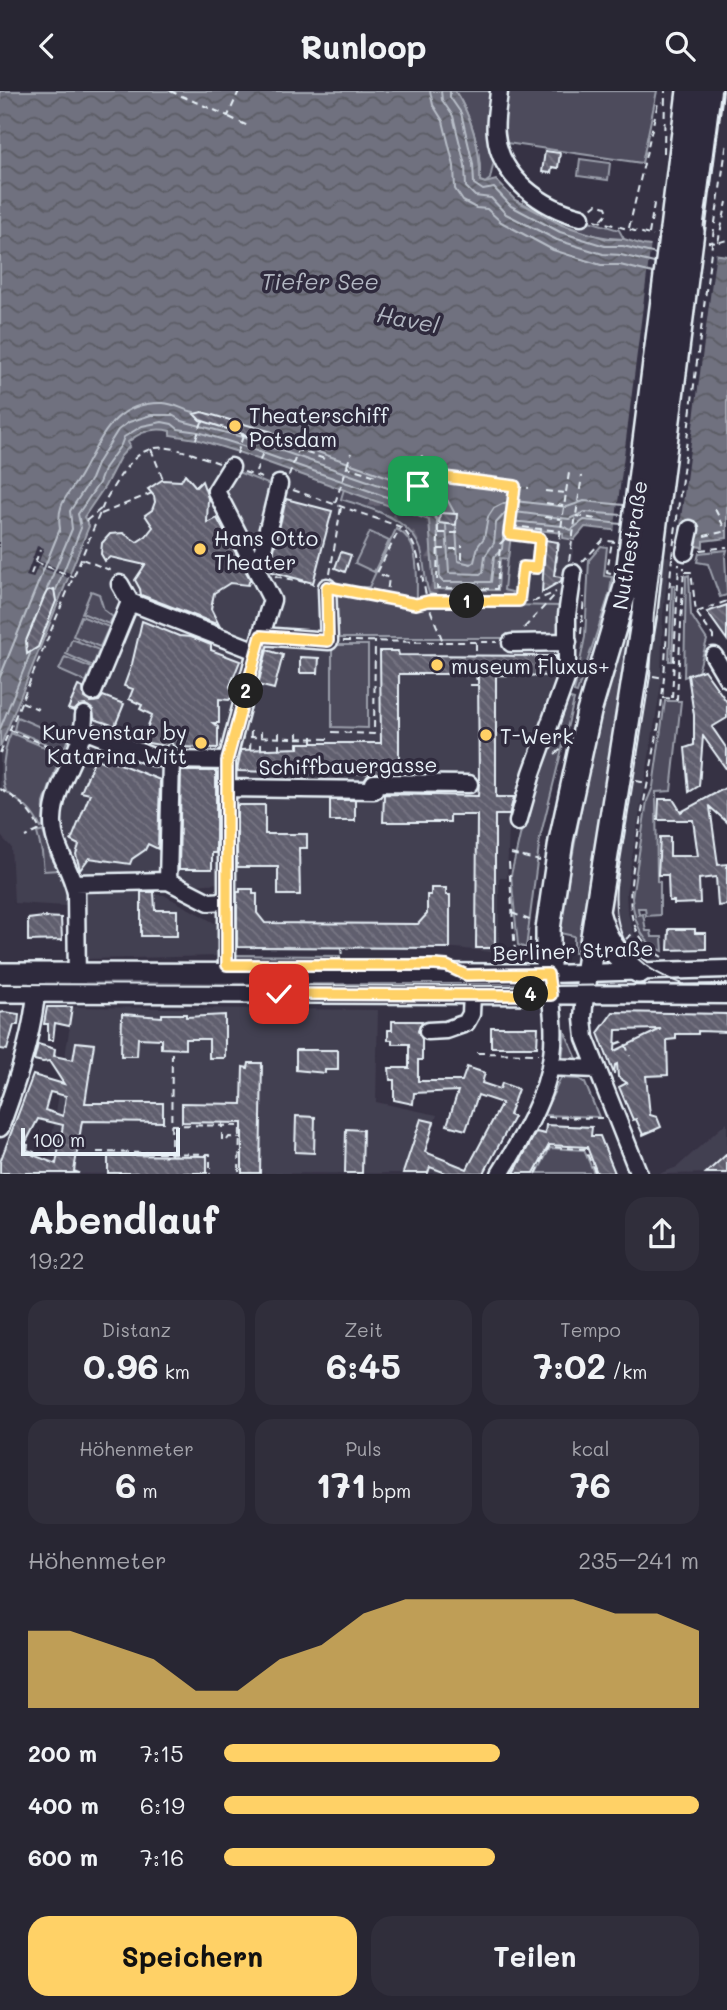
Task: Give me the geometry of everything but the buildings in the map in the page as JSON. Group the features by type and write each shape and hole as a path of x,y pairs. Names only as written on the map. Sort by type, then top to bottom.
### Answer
{"highway":[{"name":"Nuthestraße","path":"586,984 645,610 669,555 675,233 689,91"},
{"name":"Nuthestraße","path":"675,233 710,91"},
{"name":"Nuthestraße","path":"550,984 548,929 561,841 589,712 626,587 669,555"},
{"path":"596,909 603,933 613,950 639,971"}],"main road":[{"name":"Berliner Straße","path":"0,973 36,980 227,969 469,984"},
{"name":"Berliner Straße","path":"77,979 279,994 469,984 586,984"},
{"name":"Berliner Straße","path":"0,992 36,980"}],"street":[{"path":"499,91 496,137 506,166 519,183 558,211 582,217"},
{"name":"Schiffbauergasse","path":"227,969 227,761 272,600 216,491 231,467"},
{"path":"259,572 282,486"},
{"path":"669,555 695,533"},
{"path":"518,822 532,773 567,676 567,615 574,566"},
{"path":"116,577 130,603 259,644 328,641 327,587"},
{"path":"93,692 130,603"},
{"path":"511,643 568,642"},
{"path":"714,656 727,678"},
{"name":"Schiffbauergasse","path":"77,979 77,911 74,883 57,844 53,826 56,799 84,722 152,757 227,761"},
{"path":"168,881 172,760"},
{"name":"Schiffbauergasse","path":"227,788 374,790 374,783 469,784"},
{"path":"74,883 168,881 209,902 226,901"},
{"path":"0,965 77,979"},
{"path":"227,969 342,965 447,966 469,984 471,1014 466,1023 446,1030 428,1031"},
{"name":"Berliner Straße","path":"586,984 639,971 727,969"},
{"path":"0,980 36,980 19,1078 0,1128"},
{"path":"500,1174 531,1117 551,1060 550,984"},
{"path":"586,984 583,1018 585,1038 639,1174"},
{"name":"Berliner Straße","path":"586,984 727,995"},
{"path":"551,1060 596,1069"}],"path":[{"path":"170,91 250,127"},
{"path":"228,116 239,91"},
{"path":"629,228 658,103 664,102 665,91"},
{"path":"718,212 727,142"},
{"path":"718,243 727,202"},
{"path":"582,217 601,204 608,212 601,221 629,228 675,233 718,212 724,214"},
{"path":"660,205 654,204 675,233 665,678 649,783 641,810 630,893 631,913 636,931 660,957 672,958"},
{"path":"196,439 202,422"},
{"path":"238,452 242,435 271,445"},
{"path":"256,472 266,443"},
{"path":"0,753 103,507 129,464 146,449 157,446 180,449 401,527 411,537 417,549 428,601 443,642"},
{"path":"151,448 163,479"},
{"path":"282,486 298,450 328,460"},
{"path":"334,504 351,453"},
{"path":"418,486 422,455"},
{"path":"347,467 376,476"},
{"path":"555,571 569,473"},
{"path":"420,474 529,488"},
{"path":"574,566 576,516 582,475"},
{"path":"438,524 437,588 497,589 500,544 509,534 515,486"},
{"path":"545,491 566,493"},
{"path":"99,515 152,493"},
{"path":"546,503 564,506"},
{"path":"327,587 341,506"},
{"path":"86,521 103,507"},
{"path":"695,533 727,531 715,509"},
{"path":"576,516 596,519"},
{"path":"545,517 562,519"},
{"path":"510,526 561,531"},
{"path":"386,600 388,578 377,573 401,527"},
{"path":"526,536 527,528"},
{"path":"519,601 523,567 537,568 541,529"},
{"path":"438,533 459,533"},
{"path":"509,534 540,538"},
{"path":"574,566 603,540 611,541 607,572"},
{"path":"438,549 462,547 462,559"},
{"path":"669,555 727,547"},
{"path":"31,574 40,550"},
{"path":"669,555 672,699"},
{"path":"81,559 116,577"},
{"path":"36,562 73,577"},
{"path":"259,572 416,604 428,601 535,601 550,597 560,590 511,643 328,641"},
{"path":"663,698 677,699 684,573 691,572 696,612 713,636 714,656"},
{"path":"696,612 727,601"},
{"path":"332,733 374,734 375,641"},
{"path":"475,642 476,656"},
{"path":"470,685 477,685 476,674"},
{"path":"659,677 665,678"},
{"path":"21,702 38,709"},
{"path":"10,730 72,757"},
{"path":"250,750 251,731"},
{"path":"261,731 261,750"},
{"path":"279,732 279,750"},
{"path":"298,732 298,749"},
{"path":"312,732 312,743"},
{"path":"244,747 247,747 247,737 332,739"},
{"path":"633,781 649,783"},
{"path":"0,789 17,800 35,819 40,830 25,837"},
{"path":"511,854 541,861"},
{"path":"509,862 515,953 528,958"},
{"path":"511,913 532,921"},
{"path":"341,947 342,965"},
{"path":"616,1044 624,1041 630,1056"},
{"path":"171,1154 172,1049"},
{"path":"477,1053 551,1060"},
{"path":"531,1117 617,1119"},
{"path":"222,1124 222,1140"},
{"path":"171,1125 240,1126 239,1174"},
{"path":"227,1140 229,1137 241,1138"},
{"path":"536,1174 549,1147 585,1149 596,1174"},
{"path":"97,1152 211,1154 210,1174"}],"shaded area":[{"path":"163,429 170,431 170,435 196,439 238,452 430,520 434,589 500,557 508,558 511,527 564,533 563,538 574,540 572,565 580,571 573,616 573,657 522,827 509,828 507,878 499,878 499,953 456,948 233,947 234,882 154,888 155,895 164,895 220,926 220,956 86,959 84,889 65,889 66,906 14,903 11,847 0,835 0,747 89,526 84,517 120,457 130,446 128,443 144,432"},
{"path":"659,555 670,557 663,614 663,673 626,893 627,910 635,937 646,952 658,961 646,961 632,957 623,946 611,904 629,784 624,782 643,672 648,671"},
{"path":"73,1007 378,1010 376,1102 437,1115 425,1152 475,1173 46,1174"},
{"path":"727,1122 727,1173 659,1174 677,1167"}],"green space":[{"path":"455,91 497,91 491,153 498,161 493,165 490,179 485,183 480,181 479,158 471,123"},
{"path":"505,91 657,91 642,163 500,142"},
{"path":"580,159 610,163 608,180 578,176"},
{"path":"525,191 576,217 619,230 624,239 597,236 559,222 523,203"},
{"path":"233,470 273,486 255,558 225,496"},
{"path":"344,489 430,520 507,559 504,590 512,592 511,597 459,598 429,593 421,550 408,530 388,516 341,499"},
{"path":"396,529 410,542 414,551 417,602 563,606 560,632 554,638 332,638 333,589 369,587"},
{"path":"370,532 389,541 374,572 355,563"},
{"path":"601,546 607,547 604,576 612,577 610,592 577,693 574,692 585,637 589,560"},
{"path":"727,550 727,595 720,597 708,564 697,562 699,553"},
{"path":"640,553 582,943 580,953 574,953 574,936 560,933 566,890 599,714"},
{"path":"689,575 691,615 707,640 698,672 684,677 686,576"},
{"path":"672,585 675,585 672,661 669,661"},
{"path":"91,591 99,594 104,610 113,617 109,624 82,613"},
{"path":"81,616 109,627 100,647 73,636"},
{"path":"72,639 99,650 93,666 66,654"},
{"path":"332,645 368,645 368,728 332,727"},
{"path":"65,657 92,668 86,682 59,670"},
{"path":"564,697 574,700 540,838 526,948 518,945 511,875 522,827"},
{"path":"665,701 681,701 671,791 656,792 660,915 646,916 645,908 638,908 639,915 643,914 646,931 651,931 652,937 662,937 663,951 655,948 644,937 635,915 632,898 647,801 653,787"},
{"path":"17,717 68,739 63,751 14,730"},
{"path":"11,733 61,754 44,803 41,828 29,810 6,791 4,785 6,746"},
{"path":"43,831 58,870 44,871 37,833"},
{"path":"231,955 340,956 340,961 231,962"},
{"path":"565,1032 578,1061 562,1061"},
{"path":"561,1078 579,1079 585,1083 599,1117 543,1115"},
{"path":"550,1148 584,1150 594,1173 537,1173"}],"water":[{"name":"Tiefer See","path":"0,91 455,91 474,134 480,181 485,183 496,180 515,200 562,225 607,239 624,239 643,245 727,256 727,538 703,541 703,547 695,546 694,539 585,527 574,540 563,538 563,533 512,527 508,559 500,558 498,590 434,589 429,520 238,452 196,439 170,435 170,431 148,431 128,442 130,446 120,457 84,517 89,526 0,747"}],"pier":[{"path":"651,243 716,251 678,541 614,534"},
{"path":"37,546 44,548 39,561 70,573 68,578 38,566 33,578 26,576"}],"tram line":[{"path":"683,984 651,969 629,949 618,921 616,886 650,676 661,555 721,91"},
{"path":"0,984 727,984"}],"place":[{"name":"Theaterschiff Potsdam","path":"235,426"},
{"name":"Hans Otto Theater","path":"200,549"},
{"name":"museum Fluxus+","path":"437,665"},
{"name":"T-Werk","path":"486,735"},
{"name":"Kurvenstar by Katarina Witt","path":"201,743"}],"route":[{"path":"279,994 551,995 548,974 466,975 447,966 435,965 227,965 227,761 261,636 328,641 327,587 416,604 428,601 519,601 523,567 537,568 540,538 509,534 515,486 420,474 418,486"}],"water label":[{"name":"Havel","path":"408,319"}]}
